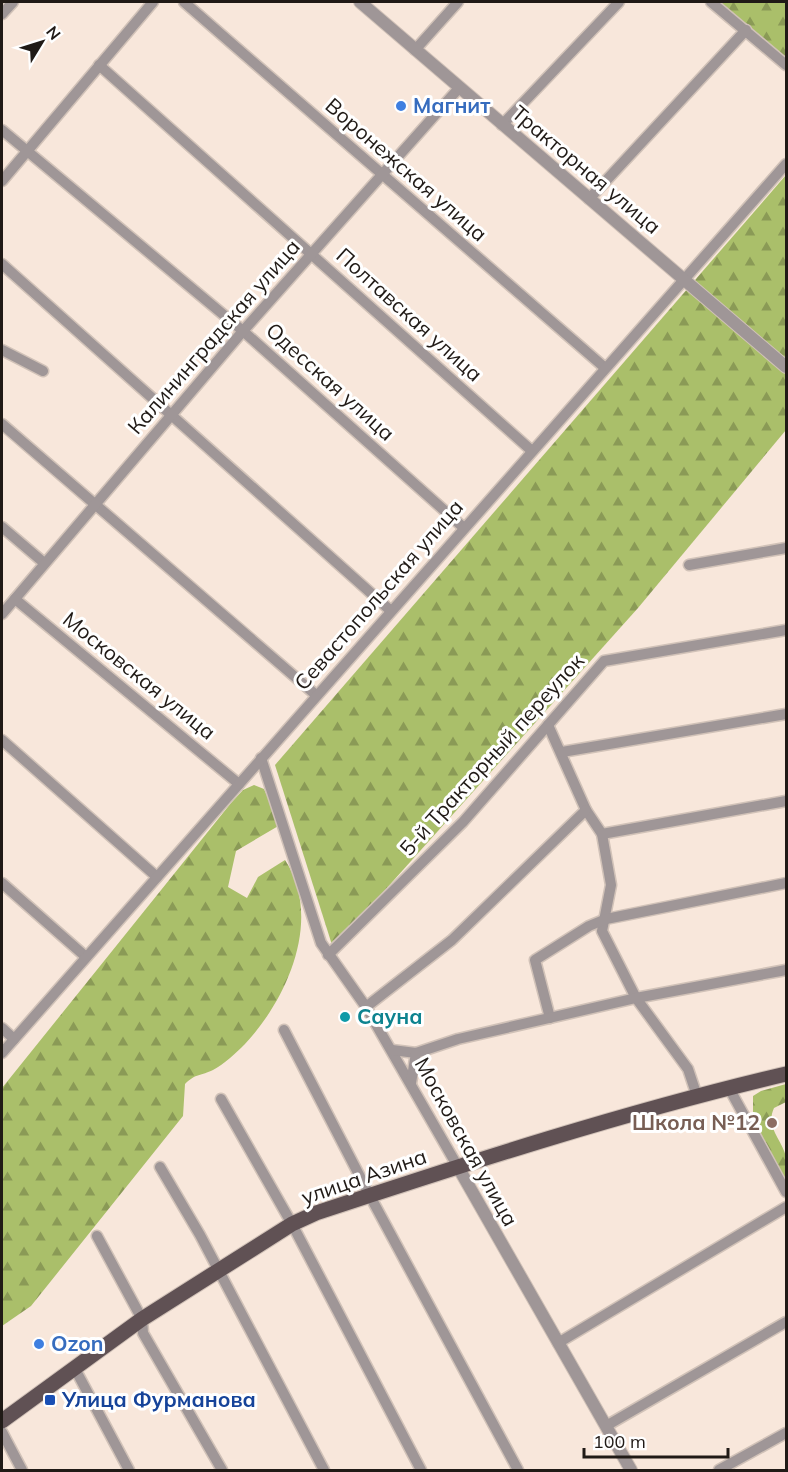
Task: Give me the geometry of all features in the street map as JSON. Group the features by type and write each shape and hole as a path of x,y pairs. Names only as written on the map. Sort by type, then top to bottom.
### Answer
{"main road":[{"name":"улица Азина","path":"2,1421 142,1319 292,1224 458,1167 697,1096 786,1074"}],"street":[{"path":"2,14 13,2"},
{"path":"2,181 153,2"},
{"name":"Воронежская улица","path":"184,2 604,368"},
{"name":"Тракторная улица","path":"360,2 786,367"},
{"path":"415,50 458,2"},
{"path":"502,125 619,2"},
{"path":"711,2 786,65"},
{"path":"589,199 746,30"},
{"name":"Полтавская улица","path":"99,65 532,451"},
{"name":"Калининградская улица","path":"2,614 243,331 459,88"},
{"name":"Одесская улица","path":"2,130 243,331 464,528"},
{"name":"Севастопольская улица","path":"2,1053 786,164"},
{"path":"2,264 391,611"},
{"path":"2,350 43,371"},
{"path":"2,424 316,695"},
{"path":"2,526 44,562"},
{"path":"689,565 786,548"},
{"name":"Московская улица","path":"15,599 239,784"},
{"name":"5-й Тракторный переулок","path":"328,955 463,822 604,661 786,630"},
{"path":"562,752 786,714"},
{"path":"548,725 586,810 602,834 611,885 602,931 636,998 688,1069 697,1096"},
{"path":"2,740 157,877"},
{"name":"Московская улица","path":"261,758 321,943 366,1007 392,1050 631,1470"},
{"path":"602,834 786,801"},
{"path":"366,1007 452,940 586,810"},
{"path":"2,883 86,957"},
{"path":"550,1018 535,960 589,926 606,919 786,884"},
{"path":"392,1050 416,1053 458,1038 636,998 786,970"},
{"path":"2,1028 14,1039"},
{"path":"284,1030 370,1196 519,1470"},
{"path":"411,1083 416,1053"},
{"path":"729,1088 786,1192"},
{"path":"221,1099 292,1224 422,1470"},
{"path":"160,1167 218,1269 324,1470"},
{"path":"558,1343 786,1208"},
{"path":"97,1236 142,1319 144,1333 222,1470"},
{"path":"606,1426 786,1322"},
{"path":"74,1367 129,1470"},
{"path":"2,1432 22,1470"},
{"path":"719,1470 786,1433"}],"green space":[{"path":"720,2 786,2 786,61"},
{"path":"786,175 786,430 638,608 333,948 275,765"},
{"path":"254,785 264,789 280,825 236,851 228,887 247,898 258,877 285,860 296,883 301,907 300,932 287,981 261,1025 245,1044 217,1068 196,1076 185,1084 183,1116 31,1306 2,1326 2,1088 231,803 243,790"},
{"name":"Школа №12","path":"786,1084 786,1102 774,1108 772,1122 786,1157 786,1186 753,1125 753,1096 761,1091"}],"place":[{"name":"Магнит","path":"401,106"},
{"name":"Сауна","path":"345,1017"},
{"name":"Школа №12","path":"772,1123"},
{"name":"Ozon","path":"39,1344"},
{"name":"Улица Фурманова","path":"50,1400"}]}
